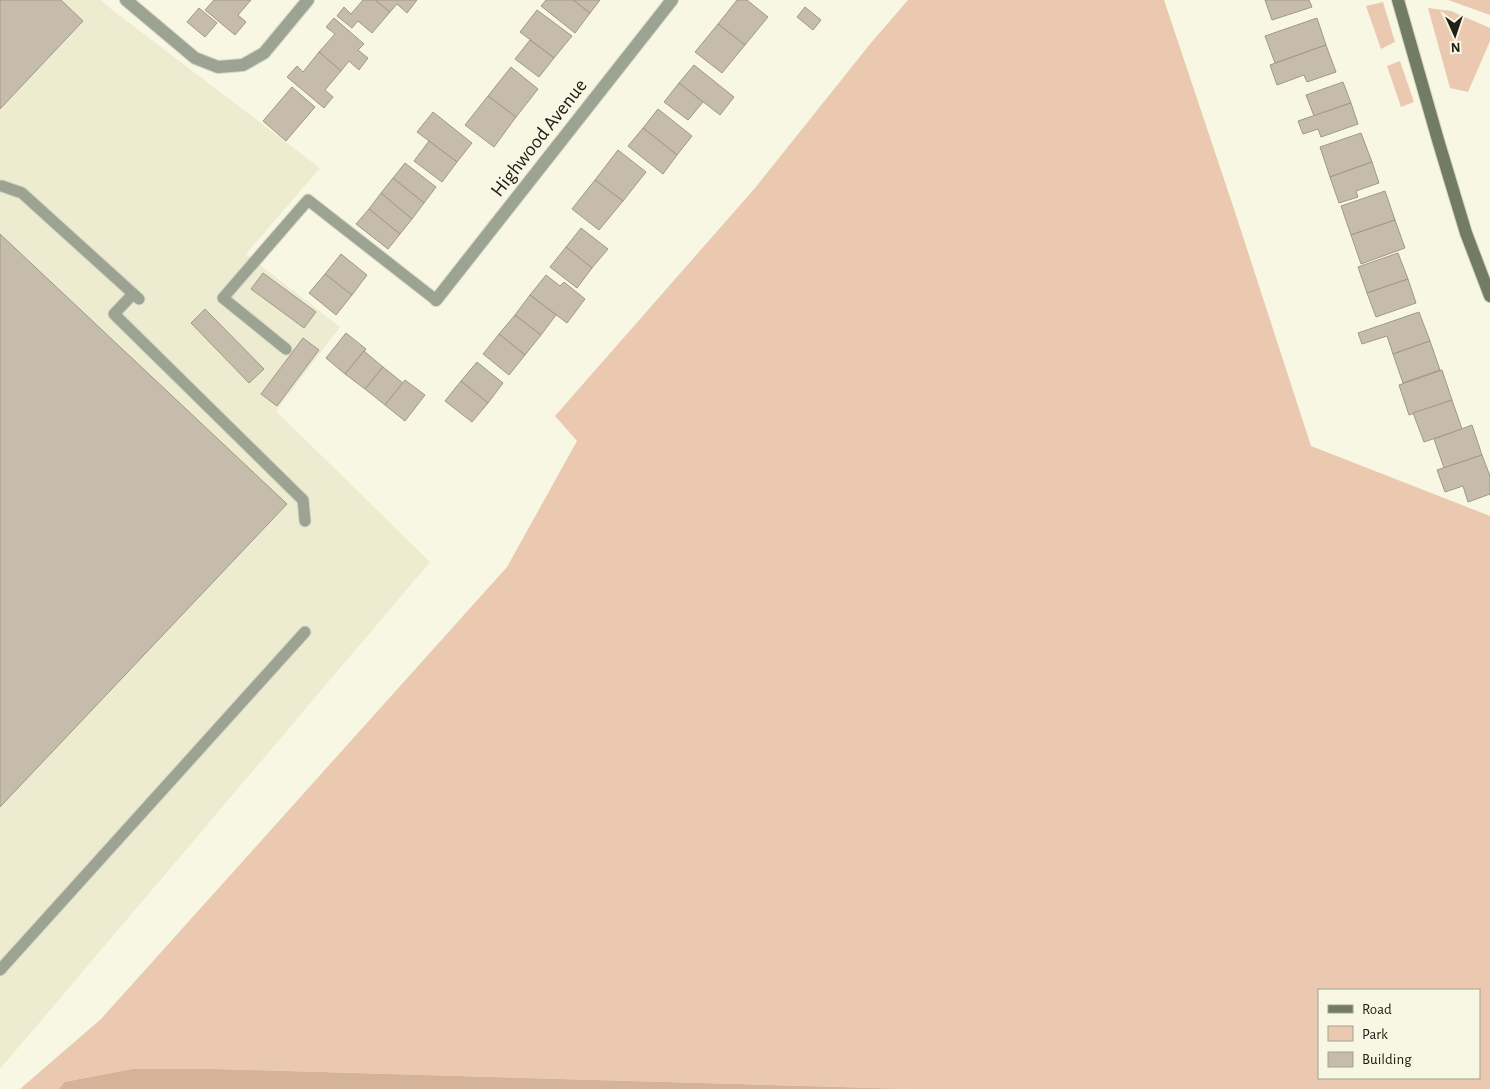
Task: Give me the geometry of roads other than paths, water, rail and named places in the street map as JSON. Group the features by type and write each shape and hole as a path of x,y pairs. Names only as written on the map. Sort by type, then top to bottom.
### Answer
{"street":[{"path":"126,0 195,58 218,67 243,64 264,53 308,0"},
{"name":"Highwood Avenue","path":"436,300 672,0"},
{"path":"1398,0 1466,233 1490,296"}],"lane":[{"path":"0,186 22,194 136,297 114,314 304,500 305,521"},
{"path":"286,349 222,298 308,200 436,300"},
{"path":"0,970 305,632"}]}
